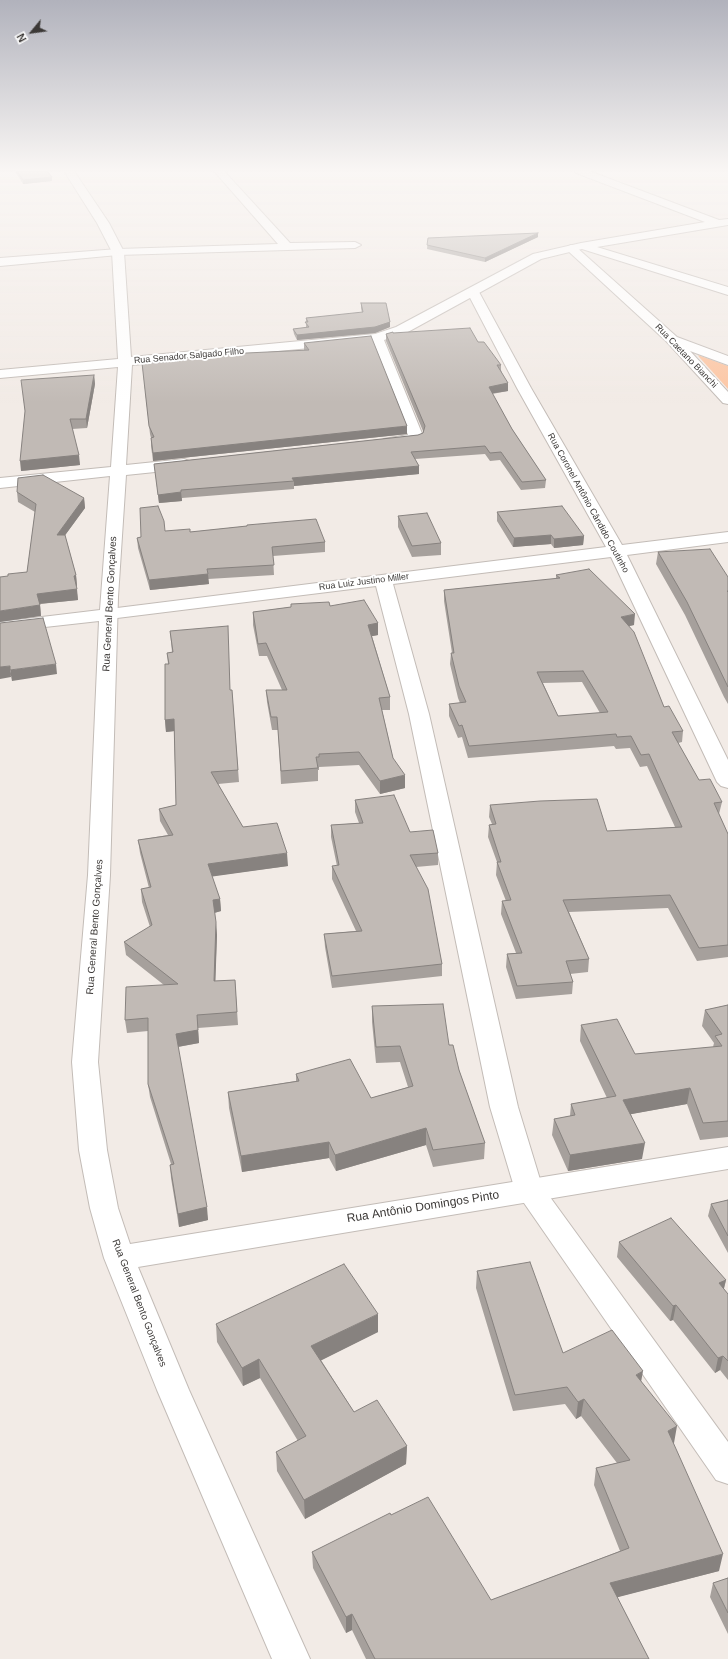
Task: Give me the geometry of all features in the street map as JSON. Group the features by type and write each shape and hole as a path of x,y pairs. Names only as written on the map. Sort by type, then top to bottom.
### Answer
{"street":[{"name":"Rua General Bento Gonçalves","path":"116,248 118,252 125,361 110,614 99,875 85,1062 93,1150 104,1208 119,1258 173,1390 291,1659"},
{"path":"0,262 118,252 239,248"},
{"name":"Rua Senador Salgado Filho","path":"0,374 377,338 393,333 473,292 537,256 570,248"},
{"name":"Rua Caetano Bianchi","path":"577,248 671,338 728,400"},
{"path":"581,248 728,291"},
{"name":"Rua Coronel Antônio Cândido Coutinho","path":"473,292 524,388 617,551 728,782"},
{"path":"376,444 411,440 416,436 377,338"},
{"path":"671,338 728,361"},
{"path":"0,483 196,463"},
{"name":"Rua Luiz Justino Miller","path":"0,627 728,536"},
{"path":"383,580 419,714 504,1107 529,1190 728,1469"},
{"name":"Rua Antônio Domingos Pinto","path":"119,1258 728,1158"}],"shaded area":[{"path":"698,355 728,366 728,389 699,357"}],"building":[{"path":"442,248 505,248 485,258"},
{"path":"361,303 386,303 390,322 375,327 297,335 293,329 309,327 305,322 308,322 306,318 363,312"},
{"path":"470,328 478,342 484,342 501,365 497,365 508,383 489,387 512,429 546,480 522,482 501,452 490,453 485,446 411,452 419,466 292,478 294,481 181,490 181,492 158,495 154,464 418,435 423,433 425,426 386,334 393,332"},
{"path":"371,336 407,426 153,453 151,438 154,437 149,426 142,363 178,361 177,359 205,355 309,350 304,343"},
{"path":"94,375 86,419 70,419 79,455 20,461 25,411 21,380"},
{"path":"43,475 84,498 57,535 65,535 76,575 74,576 77,589 37,594 40,605 0,611 0,577 8,576 8,574 27,572 36,504 17,492 18,478"},
{"path":"158,506 164,521 165,531 190,529 190,532 316,519 325,542 272,547 274,565 207,569 208,574 149,580 137,538 141,537 140,508"},
{"path":"562,506 584,536 554,539 551,535 514,538 497,512"},
{"path":"427,513 441,543 412,546 398,516"},
{"path":"710,549 728,577 728,687 687,602 658,552"},
{"path":"589,569 635,614 621,617 634,632 664,707 669,706 683,731 672,732 699,780 710,779 722,802 714,803 728,834 728,945 699,948 670,895 563,900 589,959 566,961 573,982 517,986 507,954 522,953 502,901 511,900 497,862 501,862 489,825 496,824 490,805 597,799 607,831 682,827 649,754 641,755 631,736 617,737 616,734 469,746 462,725 459,726 449,704 466,702 459,686 451,653 454,653 444,590 560,578 556,575","holes":["583,671 608,712 558,716 537,672"]},
{"path":"364,600 378,623 368,625 390,697 379,698 393,758 405,775 380,781 359,752 319,754 319,757 316,757 318,768 281,771 277,717 271,717 266,690 287,690 266,643 258,644 253,612 291,607 291,604 329,602 330,606"},
{"path":"43,618 56,664 10,670 10,666 0,667 0,623"},
{"path":"228,626 230,690 232,690 238,770 211,772 243,827 277,823 287,853 208,864 220,899 213,900 216,922 214,981 235,980 237,1012 197,1015 198,1030 176,1034 207,1207 178,1214 170,1165 174,1164 148,1084 148,1018 125,1020 126,987 178,984 124,942 152,925 141,889 151,887 138,840 173,835 159,809 176,805 174,719 165,720 165,664 169,664 167,653 173,652 170,631"},
{"path":"394,795 410,832 433,830 438,853 410,855 428,889 442,964 332,976 324,934 362,931 332,866 339,865 331,825 363,823 355,800"},
{"path":"443,1004 449,1045 453,1045 459,1070 485,1143 433,1150 426,1128 335,1155 329,1142 241,1156 228,1092 299,1081 296,1074 350,1059 371,1098 413,1086 400,1046 376,1047 372,1006"},
{"path":"728,1005 728,1121 703,1123 690,1088 623,1100 645,1143 570,1155 554,1119 575,1115 571,1104 616,1096 581,1025 617,1019 635,1054 722,1046 715,1036 722,1034 705,1010"},
{"path":"728,1200 728,1236 711,1204"},
{"path":"671,1218 726,1280 719,1283 728,1294 728,1361 723,1356 718,1358 676,1305 673,1306 619,1242"},
{"path":"530,1262 563,1353 612,1330 643,1371 636,1375 677,1426 668,1431 723,1554 610,1583 649,1659 375,1659 352,1614 346,1617 312,1552 390,1513 391,1515 428,1497 491,1600 629,1548 596,1468 630,1460 584,1399 578,1402 567,1387 515,1395 477,1271"},
{"path":"344,1264 378,1314 311,1346 354,1412 377,1400 407,1446 304,1500 276,1452 306,1436 259,1359 242,1368 216,1324"},
{"path":"728,1578 728,1613 713,1583"}]}
